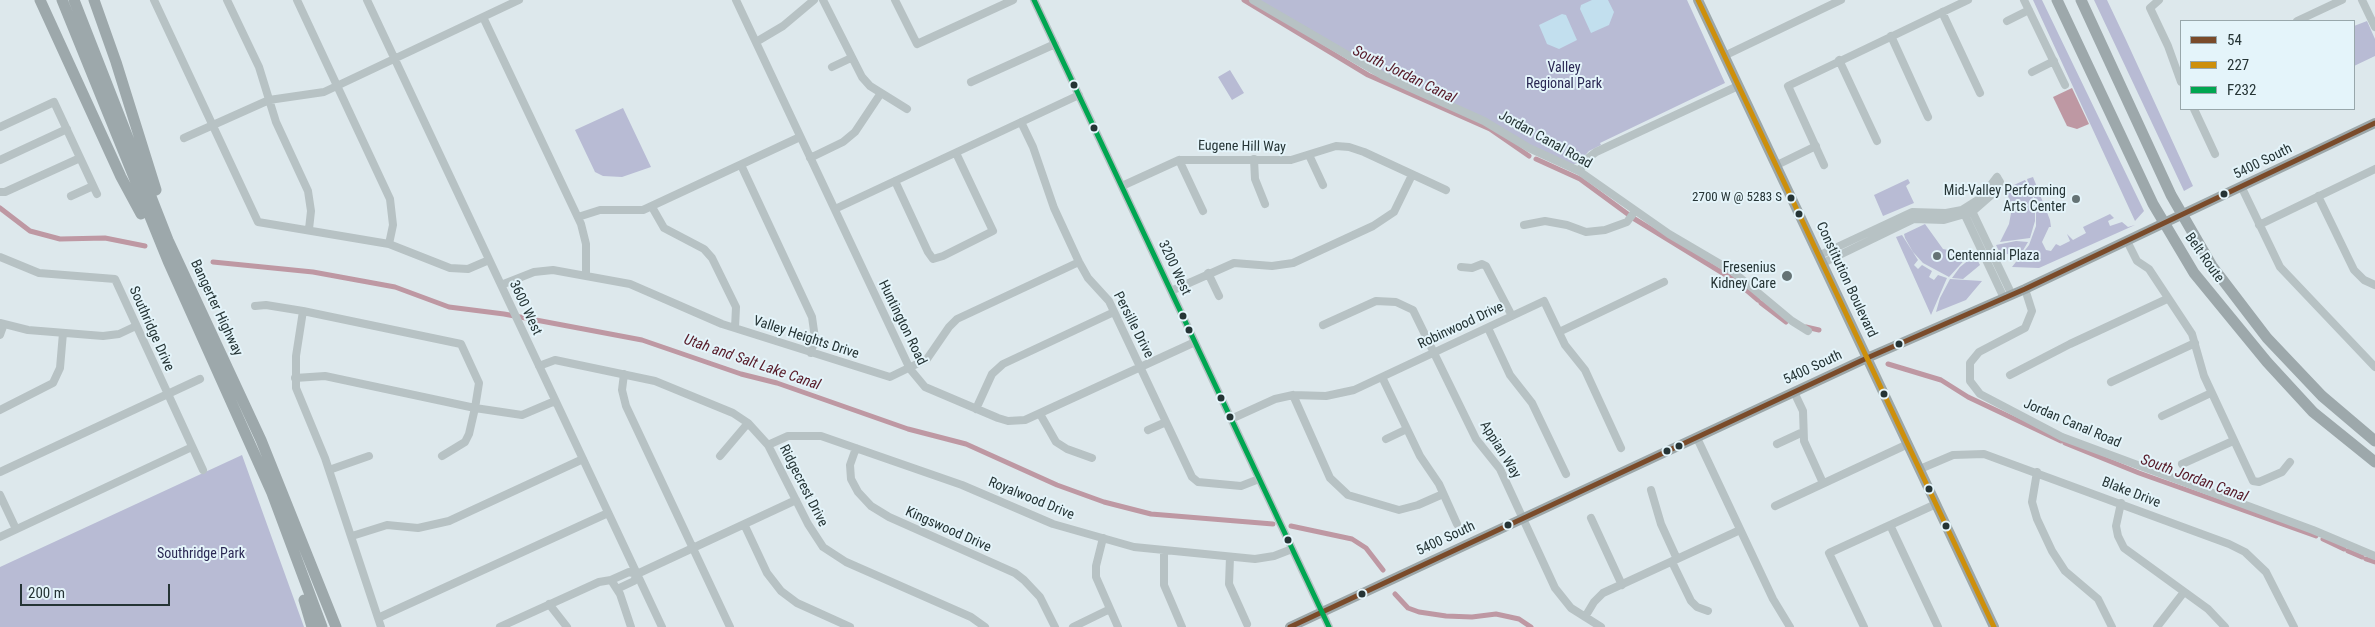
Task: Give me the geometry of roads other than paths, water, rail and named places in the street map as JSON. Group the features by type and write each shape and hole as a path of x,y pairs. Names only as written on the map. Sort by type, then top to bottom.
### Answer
{"highway":[{"path":"40,0 125,184 168,261"},
{"name":"Bangerter Highway","path":"62,0 168,261 262,471 322,627"},
{"name":"Bangerter Highway","path":"74,0 168,240 261,440 336,627"},
{"path":"94,0 137,126 168,240"},
{"name":"Belt Route","path":"2057,0 2153,204 2176,246 2194,273 2221,307 2307,405 2375,462"},
{"name":"Belt Route","path":"2081,0 2171,195 2194,237 2234,297 2267,338 2322,396 2375,441"},
{"path":"296,561 312,627"}],"main road":[{"name":"Constitution Boulevard","path":"1698,0 1822,259 1994,627"},
{"name":"5400 South","path":"1290,627 1867,358 2008,297 2242,188 2375,123"}],"street":[{"path":"154,0 258,222 309,229 389,244 450,268 468,269 489,260"},
{"path":"227,0 259,67 276,122 308,191 311,211 309,229"},
{"path":"297,0 392,208 393,225 389,244"},
{"name":"3600 West","path":"367,0 662,627"},
{"path":"184,138 269,100 311,94 336,85 519,0"},
{"name":"Huntington Road","path":"736,0 910,369 925,387 976,410 1008,421 1025,420 1195,342"},
{"path":"756,42 782,26 814,0"},
{"path":"823,0 862,77 881,94 907,109"},
{"path":"895,0 917,44 1013,0"},
{"name":"3200 West","path":"1034,0 1329,627"},
{"name":"Jordan Canal Road","path":"1253,0 1382,75 1484,121 1530,148 1578,171 1635,211 1732,271 1792,322 1808,331"},
{"path":"1824,165 1788,86 1968,0"},
{"path":"2024,0 2065,85"},
{"path":"2159,0 2150,8 2180,76"},
{"path":"2299,20 2342,0"},
{"path":"2362,0 2375,27"},
{"path":"1724,56 1838,1"},
{"path":"2007,21 2029,10"},
{"path":"1942,12 1980,93"},
{"path":"483,17 578,217 586,244 586,275"},
{"path":"1890,36 1928,117"},
{"path":"971,82 1055,44"},
{"path":"832,67 851,58"},
{"path":"1839,60 1877,141"},
{"path":"2032,72 2054,61"},
{"path":"1578,171 1587,159 1596,152 1738,86"},
{"path":"810,158 843,142 855,132 881,94"},
{"path":"835,209 1079,95"},
{"path":"0,126 54,102 97,194"},
{"path":"2194,110 2215,154"},
{"name":"Persille Drive","path":"1021,122 1033,147 1054,208 1079,262 1088,278 1105,296 1114,312 1192,477 1198,482 1241,486 1259,479"},
{"path":"0,160 67,130"},
{"path":"578,217 600,210 637,212 652,207 800,137"},
{"path":"1777,166 1816,146"},
{"name":"Eugene Hill Way","path":"1122,186 1179,160 1291,160 1329,147 1349,147 1446,190"},
{"path":"895,181 933,259 993,232 956,153"},
{"path":"1309,155 1324,185"},
{"path":"0,192 80,158"},
{"path":"1254,159 1255,179 1265,204"},
{"path":"1179,160 1203,211"},
{"path":"741,165 812,317 815,338 811,353"},
{"path":"2259,225 2374,170"},
{"path":"1170,291 1234,262 1283,266 1374,226 1394,212 1412,175"},
{"path":"71,196 93,186"},
{"path":"2242,188 2280,267 2375,367"},
{"path":"2318,196 2354,270 2364,280 2375,284"},
{"path":"652,207 664,228 704,250 712,258 736,307 735,328"},
{"path":"1524,225 1545,221 1568,224 1586,232 1604,230 1627,222 1635,211"},
{"path":"1822,259 1912,212 1946,213 1967,211 2008,297"},
{"path":"2128,241 2137,261 2149,269 2166,299 2192,334 2202,372 2233,441 2255,483 2282,472 2290,462"},
{"name":"Southridge Drive","path":"0,257 39,273 115,279 202,470"},
{"name":"Valley Heights Drive","path":"501,286 521,276 544,270 586,275 630,284 711,320 886,376 896,375 910,369 931,356 949,327 957,319 1079,262"},
{"path":"1461,267 1472,268 1482,264 1486,266 1512,316"},
{"path":"1208,273 1219,296"},
{"path":"1559,332 1664,282"},
{"name":"Jordan Canal Road","path":"2025,289 2032,311 2025,328 1979,352 1970,363 1970,381 1980,394 2065,438 2304,526 2375,556"},
{"path":"2010,375 2070,344 2166,299"},
{"name":"Appian Way","path":"1322,325 1376,301 1396,302 1406,305 1417,315 1476,439 1500,469 1559,594 1571,608 1601,627"},
{"name":"Robinwood Drive","path":"1231,419 1275,399 1293,395 1340,394 1382,377 1544,301 1565,344 1585,370 1621,448"},
{"path":"255,306 266,305 303,311 461,344 479,384 470,434 465,442 454,451 442,456"},
{"path":"303,311 296,356 295,378 300,400 329,470 381,627"},
{"path":"976,410 992,374 1003,364 1114,312"},
{"path":"0,335 2,323 28,330 110,336 136,326"},
{"path":"1488,328 1510,375 1532,403 1566,474"},
{"path":"0,410 53,383 60,368 63,333"},
{"path":"2111,382 2195,343"},
{"name":"Ridgecrest Drive","path":"539,366 555,360 624,374 655,381 718,405 748,423 768,445 816,539 831,553 971,617 985,627"},
{"path":"624,374 622,390 626,406 730,627"},
{"path":"295,378 325,376 474,408 522,415 555,401"},
{"path":"1382,377 1420,456 1443,494 1457,524"},
{"path":"0,472 200,379"},
{"path":"1794,392 1803,411 1805,445 1823,484"},
{"path":"2162,416 2211,393"},
{"path":"1293,395 1330,478 1348,495 1399,510 1418,505 1443,494"},
{"path":"1040,414 1056,442 1067,449 1092,458"},
{"path":"1148,430 1166,422"},
{"path":"720,456 748,423"},
{"path":"1386,439 1407,429"},
{"path":"1777,444 1803,432"},
{"name":"Royalwood Drive","path":"768,445 788,436 809,434 856,448 962,485 1053,524 1134,547 1230,558 1265,558 1292,548"},
{"path":"1696,438 1773,599 1790,627"},
{"path":"2182,464 2233,441"},
{"path":"1775,506 1908,444"},
{"path":"0,537 192,448"},
{"name":"Kingswood Drive","path":"856,448 850,465 851,479 858,492 871,506 889,517 1015,574 1024,580 1040,597 1055,627"},
{"name":"Blake Drive","path":"1920,469 1946,457 1974,453 1994,456 2245,552 2270,576 2294,627"},
{"path":"329,470 369,456"},
{"path":"352,536 388,526 418,530 449,521 582,459"},
{"path":"2037,472 2032,502 2037,519 2052,551 2065,571 2098,599 2112,627"},
{"path":"1651,490 1661,524 1691,602 1697,607 1708,611"},
{"path":"0,495 16,530"},
{"path":"500,627 599,582 611,580 629,572 637,574 796,500"},
{"path":"2121,503 2116,526 2118,536 2124,548 2208,609 2224,627"},
{"path":"1864,627 1829,553 1936,504"},
{"path":"378,618 608,513"},
{"path":"1592,518 1622,585"},
{"path":"744,524 767,572 782,590 797,603 850,627"},
{"path":"1890,525 1938,627"},
{"path":"1585,617 1599,596 1740,530"},
{"path":"1103,538 1096,566 1096,577 1118,627"},
{"path":"1164,551 1164,585 1182,627"},
{"path":"1230,558 1230,584 1247,624"},
{"path":"617,589 634,581 637,574"},
{"path":"611,580 617,589 631,627"},
{"path":"2157,627 2184,592"},
{"path":"549,604 567,627"},
{"path":"1073,627 1110,610"}],"waterway":[{"name":"South Jordan Canal","path":"1244,0 1368,75 1490,129 1529,156"},
{"name":"South Jordan Canal","path":"1536,159 1580,179 1629,215"},
{"name":"Utah and Salt Lake Canal","path":"0,208 30,231 60,239 105,238 145,246"},
{"name":"South Jordan Canal","path":"1633,218 1734,280"},
{"name":"Utah and Salt Lake Canal","path":"213,262 313,272 395,287 449,307 504,314 642,340 741,374 777,383 908,429 966,444 1057,485 1104,502 1151,514 1273,524"},
{"name":"South Jordan Canal","path":"1737,282 1758,300"},
{"name":"South Jordan Canal","path":"1761,303 1786,322"},
{"name":"South Jordan Canal","path":"1806,327 1819,330"},
{"name":"South Jordan Canal","path":"1888,364 1941,380 1968,397 2061,441"},
{"name":"South Jordan Canal","path":"2065,443 2139,473 2316,536"},
{"name":"Utah and Salt Lake Canal","path":"1291,526 1352,539 1366,548 1383,570"},
{"name":"South Jordan Canal","path":"2323,539 2344,549"},
{"name":"South Jordan Canal","path":"2348,551 2362,557"},
{"name":"South Jordan Canal","path":"2366,559 2375,562"},
{"name":"Utah and Salt Lake Canal","path":"1395,594 1408,608 1419,612 1472,617 1496,614 1519,619 1531,627"}],"place":[{"name":"2700 W @ 5283 S","path":"1791,198"},
{"name":"Mid-Valley Performing Arts Center","path":"2076,199"},
{"name":"Centennial Plaza","path":"1937,256"},
{"name":"Fresenius Kidney Care","path":"1787,276"}],"park label":[{"name":"Valley Regional Park","path":"1564,76"},
{"name":"Southridge Park","path":"201,554"}]}
